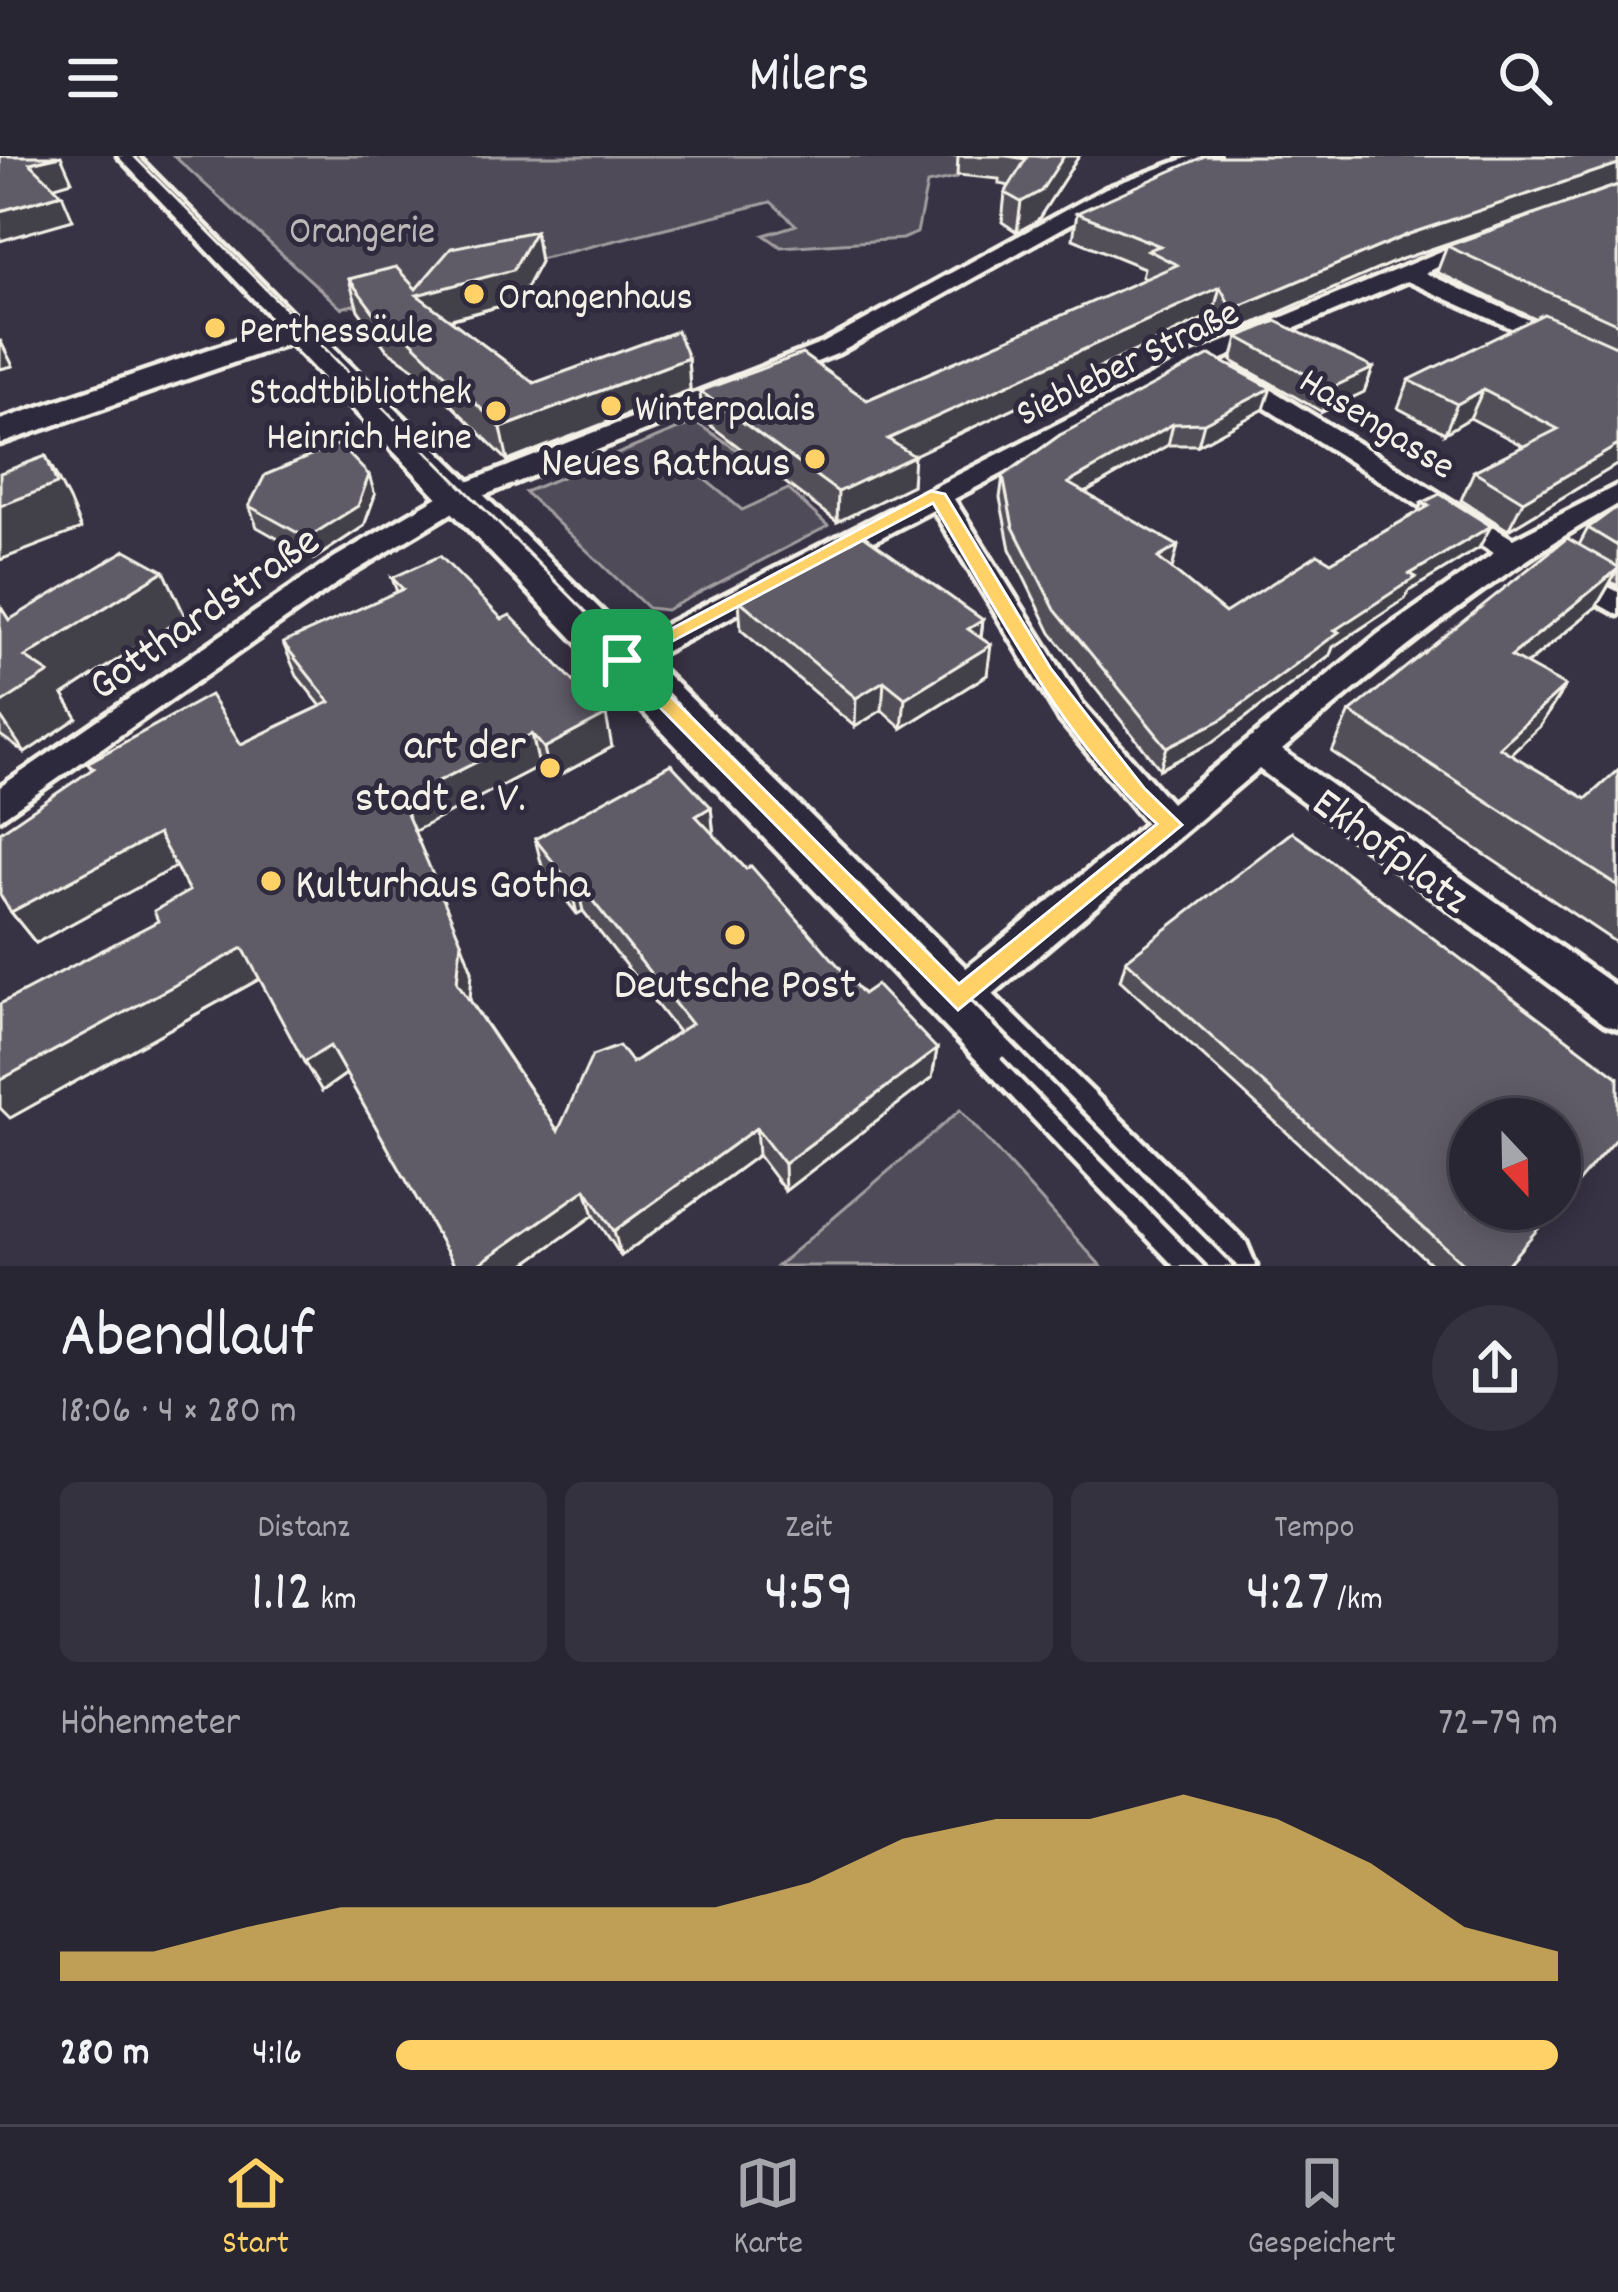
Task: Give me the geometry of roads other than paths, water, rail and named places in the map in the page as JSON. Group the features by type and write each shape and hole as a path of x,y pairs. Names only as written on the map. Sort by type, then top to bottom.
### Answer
{"main road":[{"path":"0,433 296,330 622,660 975,986 1222,1266"}],"street":[{"path":"127,156 296,330"},
{"name":"Gotthardstraße","path":"0,805 342,566 460,496 831,348 1113,192 1209,156"},
{"name":"Siebleber Straße","path":"937,494 1202,359 1504,233"},
{"path":"1406,272 1618,369"},
{"name":"Hasengasse","path":"1202,359 1618,605"},
{"path":"622,660 937,494 1044,674 1137,794 1172,825"},
{"path":"975,986 1389,642 1518,549 1618,494"},
{"name":"Ekhofplatz","path":"1260,752 1618,1011"}],"tram line":[{"path":"134,156 859,887"},
{"path":"856,884 1235,1266"},
{"path":"1003,1059 1206,1266"}],"place":[{"name":"Orangenhaus","path":"474,294"},
{"name":"Perthessäule","path":"215,328"},
{"name":"Winterpalais","path":"611,406"},
{"name":"Stadtbibliothek Heinrich Heine","path":"496,411"},
{"name":"Neues Rathaus","path":"815,459"},
{"name":"art der stadt e. V.","path":"550,768"},
{"name":"Kulturhaus Gotha","path":"271,881"},
{"name":"Deutsche Post","path":"735,935"}],"park label":[{"name":"Orangerie","path":"362,228"}]}
